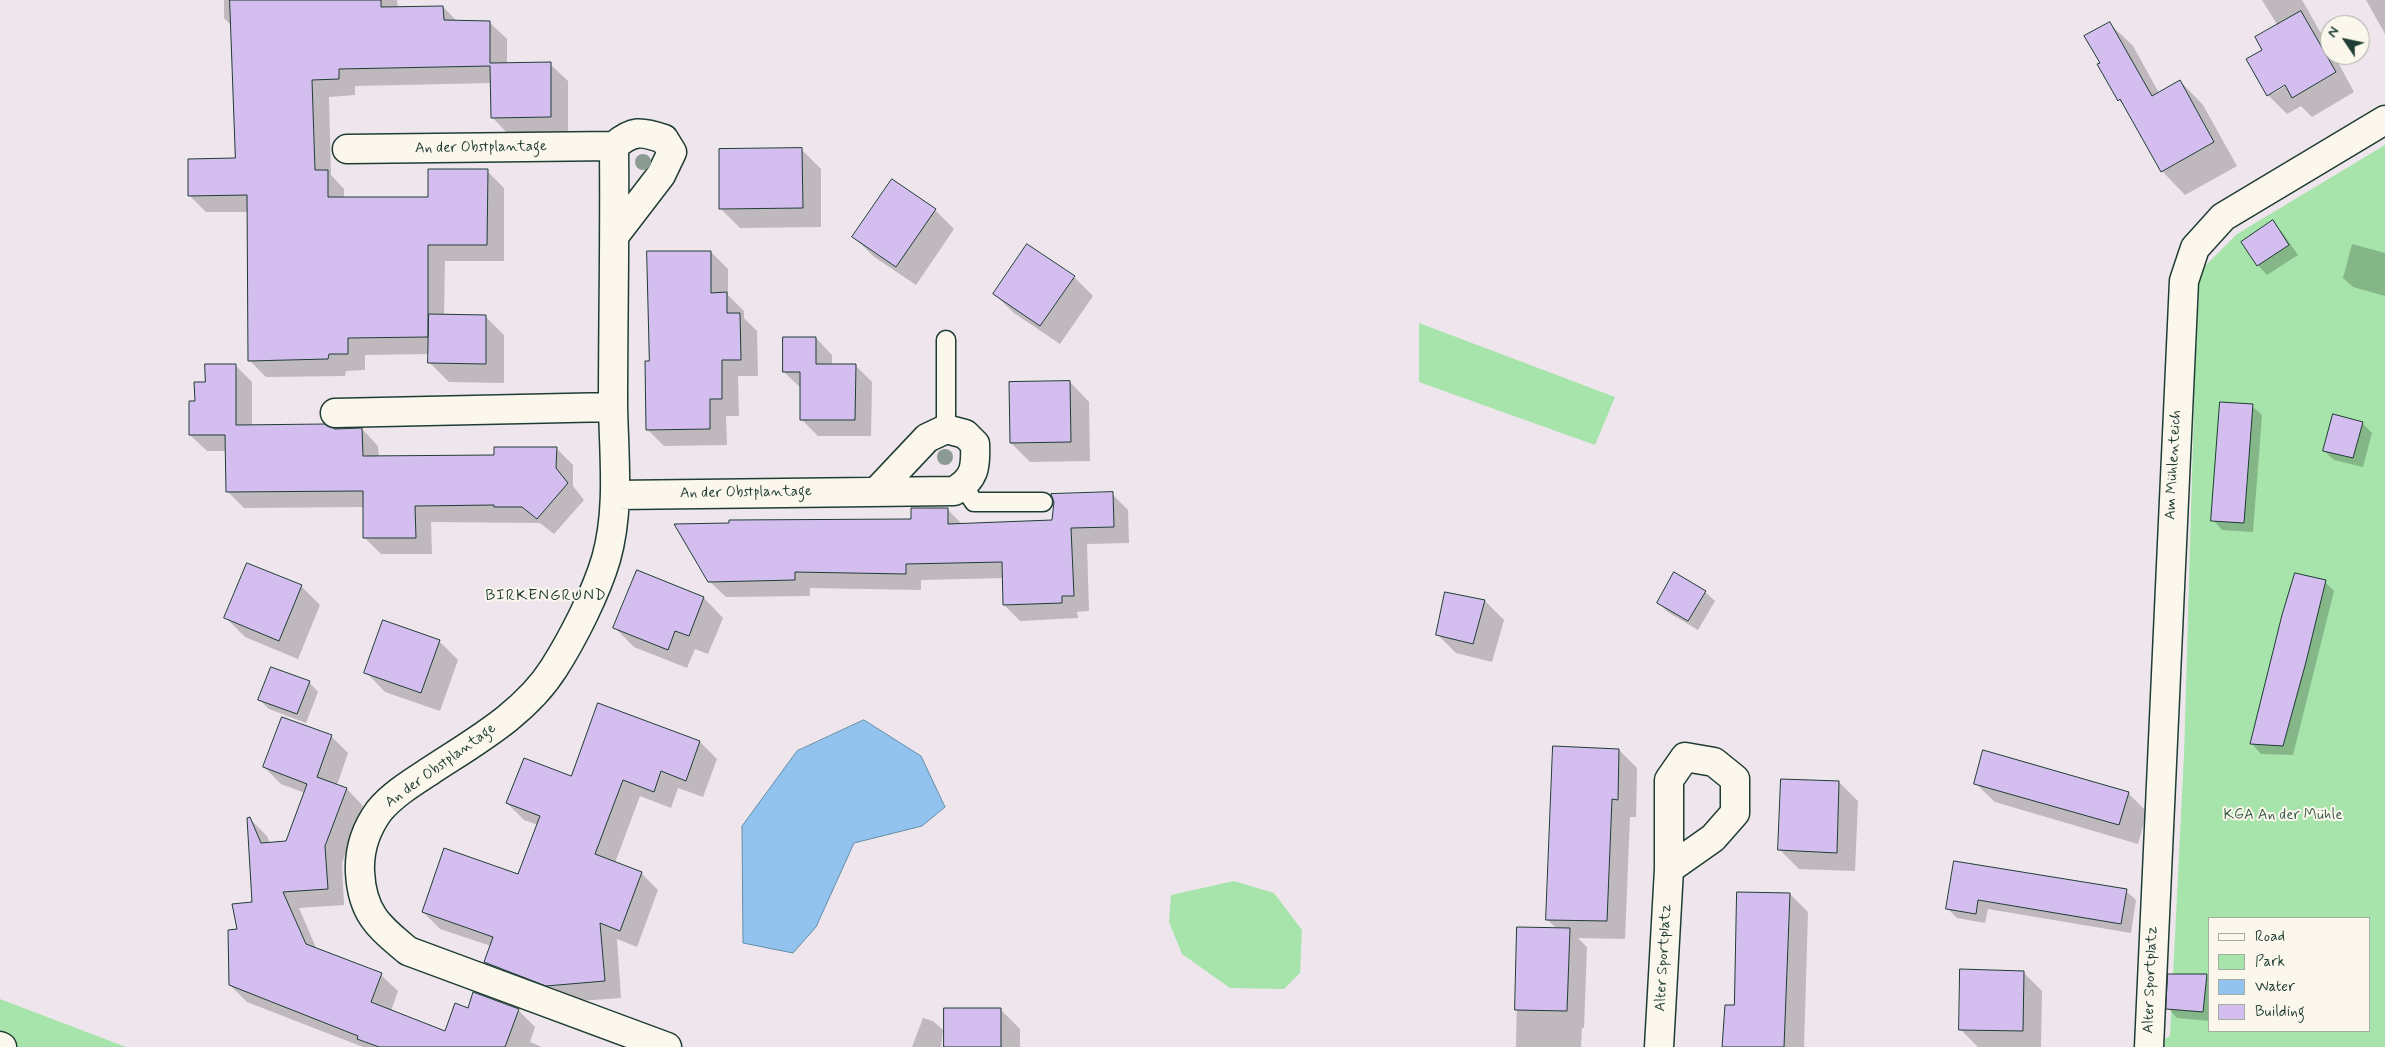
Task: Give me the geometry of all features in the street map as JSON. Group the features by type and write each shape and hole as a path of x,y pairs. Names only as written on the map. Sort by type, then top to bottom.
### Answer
{"street":[{"name":"Am Mühlenteich","path":"2154,914 2184,281 2195,248 2223,217 2385,120"},
{"path":"614,146 629,134 647,133 664,139 672,152 661,175 615,235"},
{"name":"An der Obstplantage","path":"348,149 614,146 613,407 616,495 606,559 576,630 553,670 522,706 485,735 409,785 381,809 368,829 360,857 361,894 379,927 408,951 668,1047"},
{"path":"335,413 613,407"},
{"path":"877,491 926,438 946,429 965,434 975,444 976,467 963,486"},
{"name":"An der Obstplantage","path":"616,495 954,491 963,486"},
{"name":"Alter Sportplatz","path":"1659,1047 1670,869"},
{"name":"Alter Sportplatz","path":"2148,1047 2154,914"}],"lane":[{"path":"946,340 946,429"},
{"path":"963,486 974,502 1043,502"}],"green space":[{"name":"KGA An der Mühle","path":"2385,145 2385,1047 2150,1047 2170,1036 2184,755 2195,370 2200,271 2237,234"},
{"path":"1419,323 1615,397 1595,445 1419,382"},
{"path":"1234,881 1274,893 1302,930 1300,973 1284,989 1230,988 1182,954 1169,922 1171,895"},
{"path":"0,999 126,1047 0,1047"}],"water":[{"path":"864,720 921,756 945,807 922,826 854,843 816,927 793,953 743,943 742,826 797,751"}],"building":[{"path":"230,0 381,0 381,7 443,6 444,20 490,21 490,63 551,62 551,117 491,118 490,66 339,69 339,79 312,80 315,170 328,170 328,197 428,197 428,169 488,169 487,245 428,245 428,337 348,338 348,354 329,354 328,359 248,361 247,195 188,196 188,159 235,158"},
{"path":"2301,11 2320,44 2320,65 2332,65 2336,72 2292,98 2285,85 2267,96 2246,59 2262,50 2255,37"},
{"path":"2110,22 2152,96 2180,80 2214,142 2161,172 2120,99 2118,101 2097,64 2100,63 2084,36"},
{"path":"802,148 803,208 719,209 719,149"},
{"path":"892,179 936,209 896,267 852,237"},
{"path":"2273,220 2289,245 2257,266 2241,242"},
{"path":"1027,244 1075,276 1040,326 993,294"},
{"path":"647,251 711,251 711,293 727,292 727,313 740,313 741,360 722,360 722,399 710,399 710,429 646,430 645,361 649,361"},
{"path":"429,314 486,315 486,364 428,363"},
{"path":"783,337 816,337 816,364 856,364 855,420 800,420 800,372 783,372"},
{"path":"205,364 236,364 236,425 325,424 335,429 362,428 363,456 494,455 494,447 557,447 556,468 568,483 537,519 522,507 494,507 494,505 415,506 416,538 363,538 363,491 226,492 225,435 189,435 189,401 195,401 194,382 205,382"},
{"path":"1070,381 1071,442 1010,443 1009,382"},
{"path":"2220,402 2253,404 2244,523 2211,521"},
{"path":"2333,414 2363,422 2353,458 2323,451"},
{"path":"1113,492 1114,527 1071,528 1074,596 1062,596 1062,603 1003,605 1002,562 906,564 906,574 795,572 795,580 708,582 674,524 729,523 729,520 911,519 911,508 948,508 948,524 1052,520 1054,502 1051,494"},
{"path":"247,563 302,585 279,641 224,618"},
{"path":"637,570 704,597 689,636 675,631 668,650 613,628"},
{"path":"1674,572 1706,591 1688,621 1657,603"},
{"path":"2295,573 2326,580 2306,662 2283,746 2250,744 2282,615"},
{"path":"1445,592 1485,600 1473,644 1436,635"},
{"path":"383,620 440,640 421,693 364,673"},
{"path":"271,667 310,681 297,714 258,700"},
{"path":"598,703 700,741 686,781 661,771 654,792 623,780 595,854 642,872 620,931 600,923 605,981 546,986 484,962 493,937 422,912 444,848 518,874 540,816 506,803 524,758 571,776"},
{"path":"282,717 332,735 317,777 347,788 325,846 328,889 283,892 306,944 382,973 371,1002 445,1031 455,1003 468,1008 473,992 519,1009 505,1047 379,1047 357,1039 358,1036 229,985 228,930 237,929 232,904 252,902 247,818 250,817 261,843 286,841 307,784 263,767"},
{"path":"1553,746 1619,749 1618,800 1612,799 1607,921 1546,920"},
{"path":"1983,750 2129,792 2119,825 1974,784"},
{"path":"1781,779 1839,781 1837,853 1778,850"},
{"path":"1954,861 2127,889 2121,924 1978,900 1976,914 1946,909"},
{"path":"1737,892 1790,893 1784,1047 1722,1047 1725,1005 1734,1005"},
{"path":"1517,927 1570,928 1567,1011 1515,1010"},
{"path":"1960,969 2024,971 2023,1031 1959,1030"},
{"path":"2168,974 2207,974 2203,1012 2166,1009"},
{"path":"944,1008 1001,1008 1001,1047 944,1047"}],"district":[{"name":"BIRKENGRUND","path":"546,597"}]}
